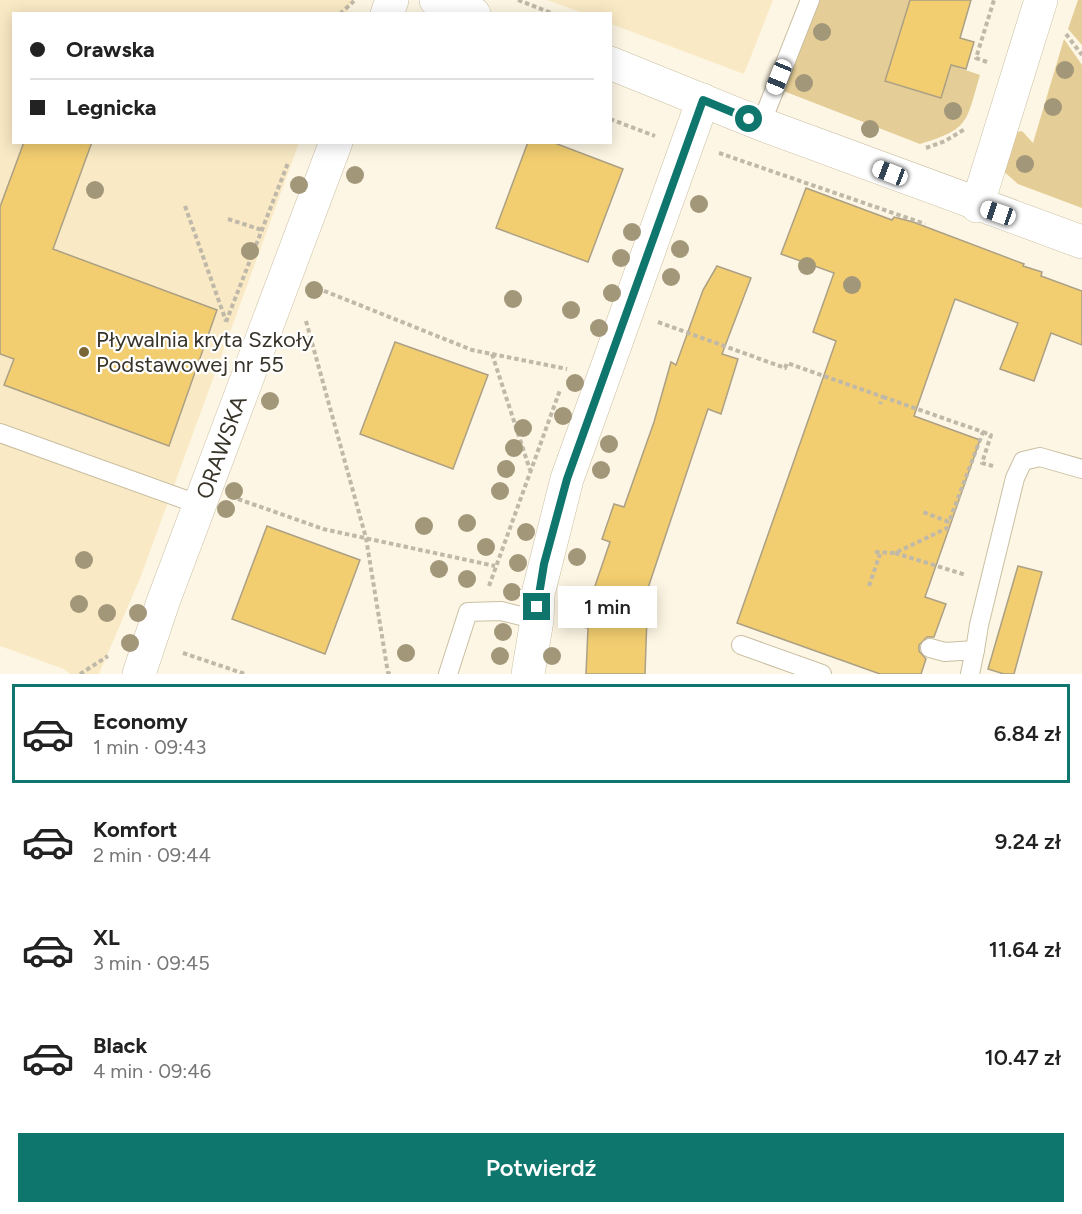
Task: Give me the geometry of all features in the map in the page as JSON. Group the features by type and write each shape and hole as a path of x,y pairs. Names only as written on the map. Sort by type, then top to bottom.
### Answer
{"street":[{"path":"436,0 469,12"},
{"path":"977,206 1041,0"},
{"path":"612,64 761,124 977,206 1082,242"},
{"path":"528,674 537,620 537,594 554,524 627,309 703,100"},
{"name":"ORAWSKA","path":"140,674 170,584 335,144"}],"lane":[{"path":"761,124 810,0"},
{"path":"0,433 203,497"},
{"path":"970,674 989,581 1015,478 1023,461 1040,457 1082,468"},
{"path":"448,674 468,612 501,611 537,620"},
{"path":"741,645 822,674"},
{"path":"930,648 945,652 975,650"}],"path":[{"path":"518,0 549,12"},
{"path":"990,64 976,58 994,0"},
{"path":"342,12 350,6 348,12"},
{"path":"612,120 655,136"},
{"path":"920,150 945,141 970,125"},
{"path":"185,206 226,322 292,153"},
{"path":"722,154 936,228"},
{"path":"228,219 262,230"},
{"path":"285,276 472,350 567,369"},
{"path":"627,309 785,368 787,363 991,435 982,463 999,468 1000,464"},
{"path":"306,320 366,538 388,673 391,674"},
{"path":"492,354 530,470"},
{"path":"880,404 883,397"},
{"path":"895,553 947,528 983,432"},
{"path":"203,497 323,529 495,566"},
{"path":"923,512 949,522"},
{"path":"875,552 895,553 973,577"},
{"path":"869,586 880,554"},
{"path":"150,642 244,674"}],"shaded area":[{"path":"0,0 352,0 348,12 12,12 12,144 299,144 141,576 99,674 70,674 64,669 0,646"},
{"path":"547,0 773,0 744,74 612,24 612,12 580,12"},
{"path":"815,0 910,0 886,81 941,98 951,65 980,75 964,122 948,134 920,144 781,90"},
{"path":"1078,0 1082,0 1082,45 1068,29"},
{"path":"1064,39 1082,65 1082,208 1018,184 1001,169 1012,133 1022,131 1033,143"}],"building":[{"path":"910,0 971,0 960,38 974,42 966,69 951,65 941,98 885,81"},
{"path":"23,144 91,144 53,249 217,310 169,446 4,385 14,359 0,354 0,207"},
{"path":"527,144 557,144 623,169 588,262 496,228"},
{"path":"806,188 892,220 894,217 913,222 1024,264 1023,266 1042,272 1041,276 1082,291 1082,345 1051,333 1034,381 1000,369 1018,323 955,299 914,416 980,440 925,597 946,604 934,637 927,637 919,645 919,651 926,659 921,674 880,674 737,623 836,341 813,332 834,273 781,254"},
{"path":"717,266 751,278 722,354 738,359 721,414 708,409 648,588 645,674 586,674 588,628 581,627 610,542 602,539 614,504 624,507 654,422 671,362 676,365 703,290"},
{"path":"395,342 488,375 453,469 360,434"},
{"path":"267,526 360,560 325,654 232,619"},
{"path":"1018,566 1042,572 1014,674 1004,674 988,669"}],"place":[{"name":"Pływalnia kryta Szkoły Podstawowej nr 55","path":"84,352"}],"route":[{"path":"537,607 537,594 544,564 567,479 703,100 749,119"}]}
